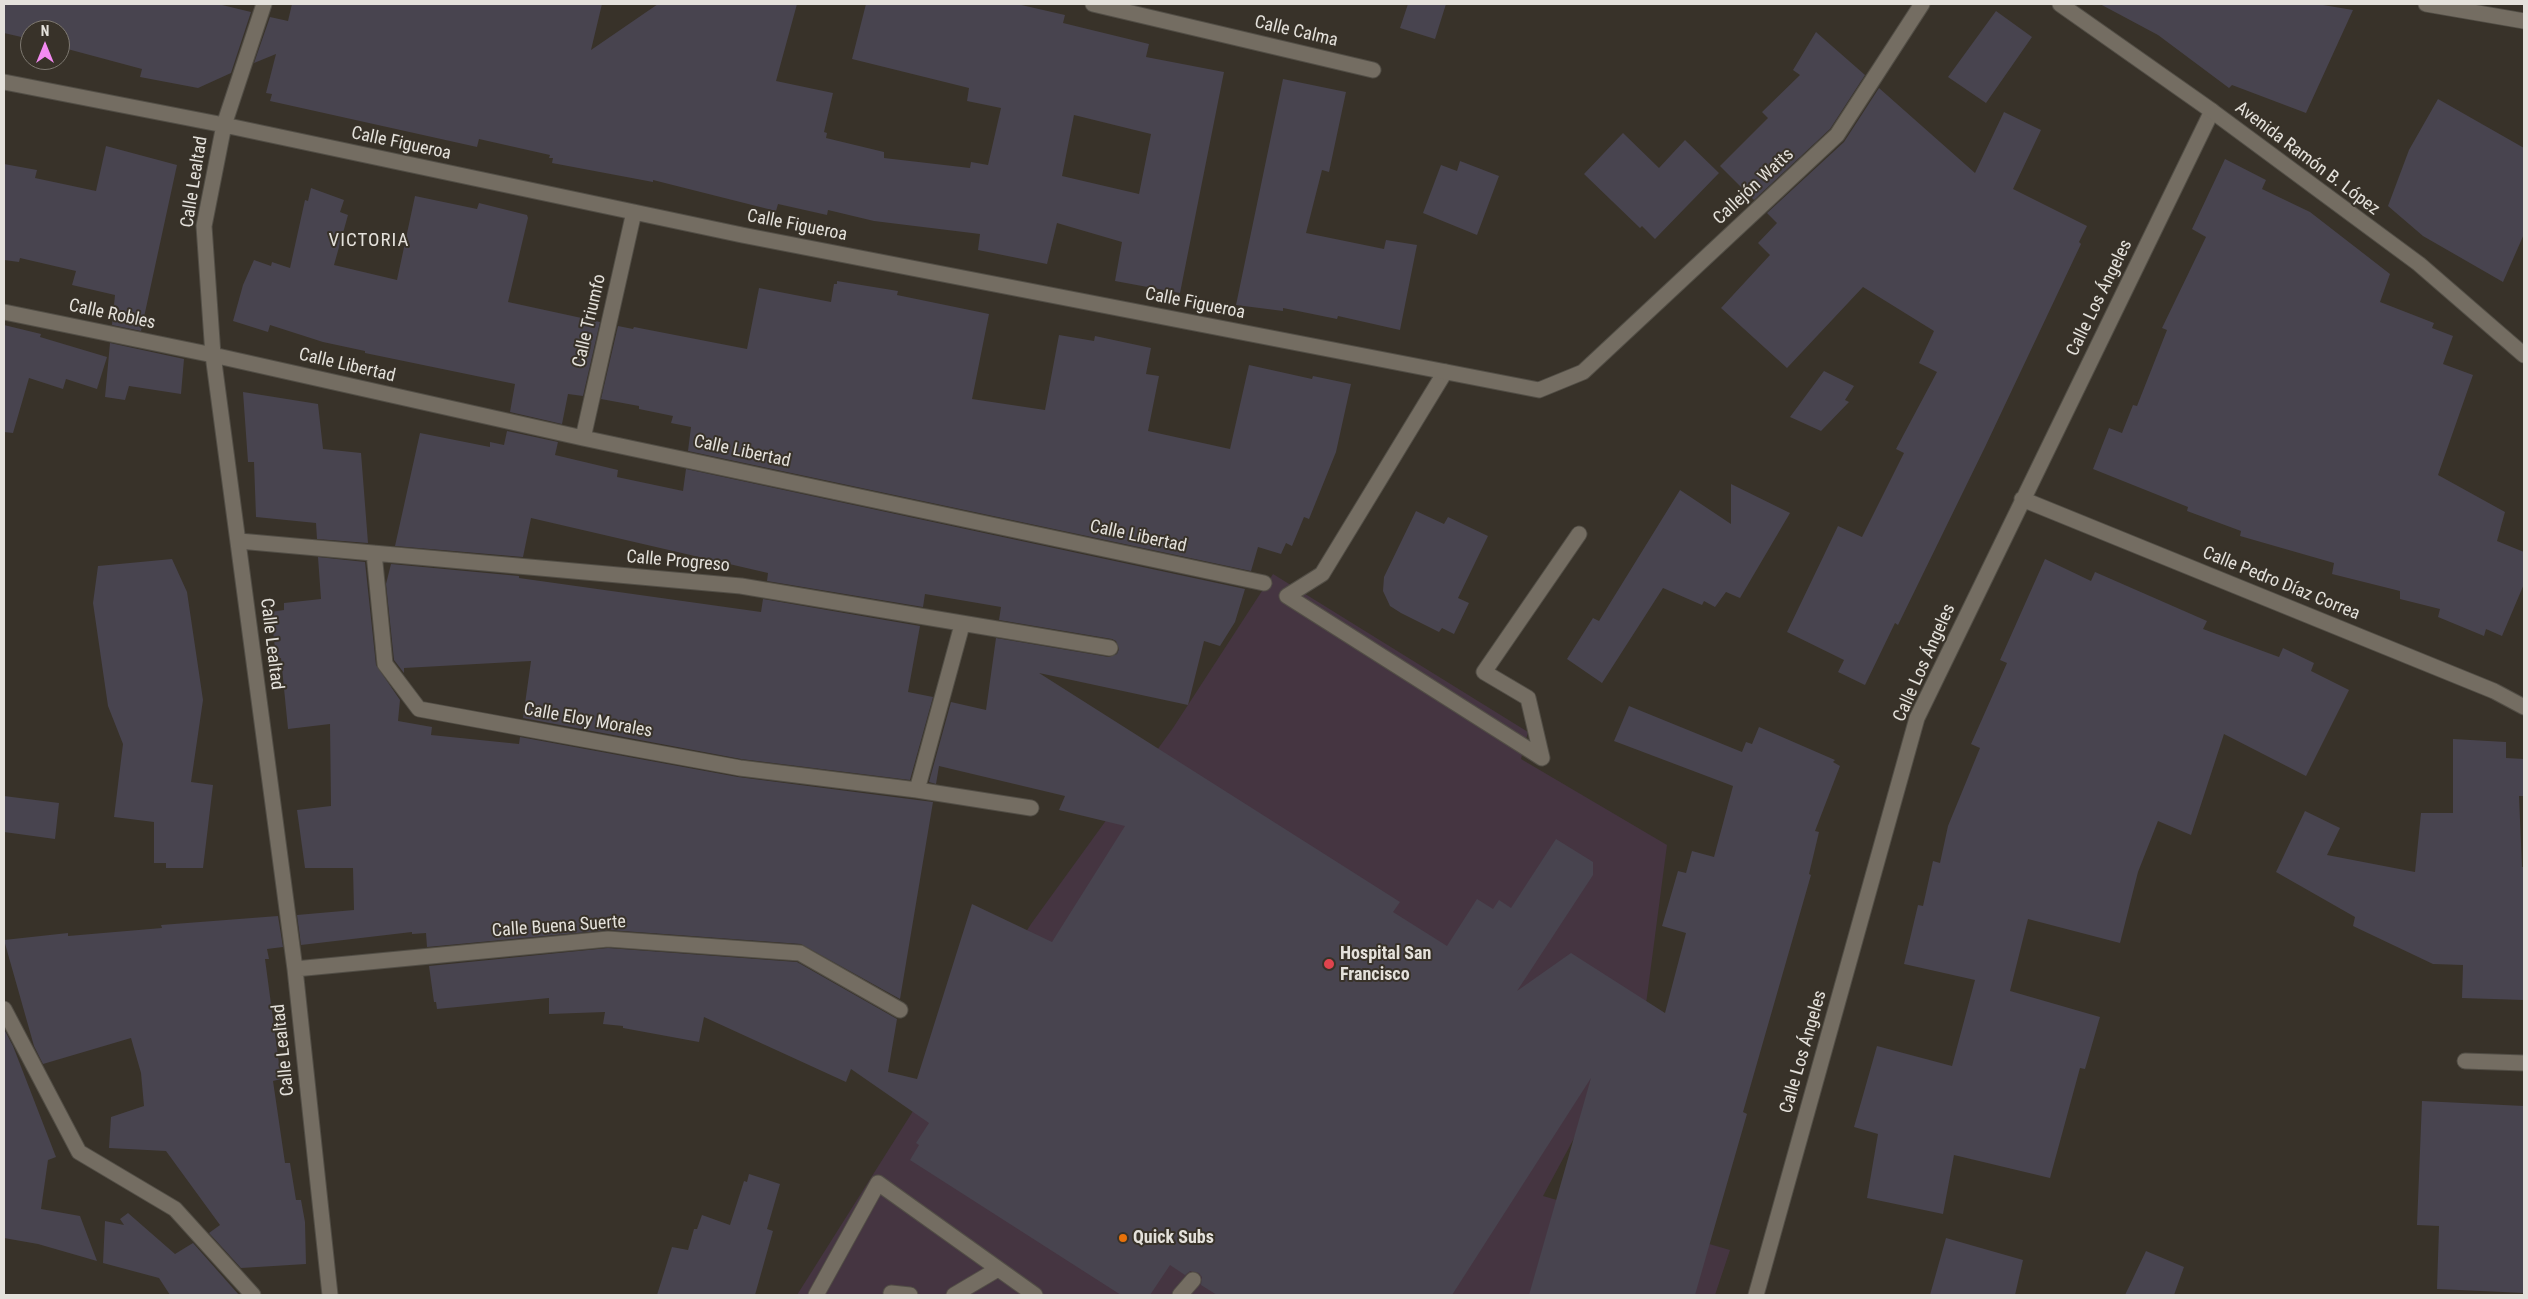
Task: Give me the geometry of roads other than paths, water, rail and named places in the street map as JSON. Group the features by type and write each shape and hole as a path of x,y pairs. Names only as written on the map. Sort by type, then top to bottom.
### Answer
{"street":[{"name":"Calle Lealtad","path":"264,4 224,125 204,226 213,355 295,969 330,1295"},
{"name":"Calle Calma","path":"1093,4 1373,70"},
{"name":"Callejón Watts","path":"1583,372 1837,135 1922,4"},
{"name":"Avenida Ramón B. López","path":"2060,4 2212,111 2419,264 2524,355"},
{"path":"2426,4 2524,22"},
{"name":"Calle Figueroa","path":"4,82 224,125 634,212 1540,390 1583,372"},
{"name":"Calle Los Ángeles","path":"1756,1295 1917,718 2212,111"},
{"name":"Calle Triumfo","path":"583,438 634,212"},
{"name":"Calle Robles","path":"4,312 213,355"},
{"name":"Calle Libertad","path":"213,355 583,438 1264,583"},
{"path":"1445,372 1322,574 1287,596 1542,758 1528,698 1484,672 1579,534"},
{"name":"Calle Pedro Díaz Correa","path":"2022,499 2494,691 2524,707"},
{"name":"Calle Progreso","path":"238,541 741,586 962,625 1110,648"},
{"name":"Calle Eloy Morales","path":"374,554 385,664 419,709 740,768 917,790 1031,808"},
{"path":"917,790 962,625"},
{"name":"Calle Buena Suerte","path":"295,969 617,940 800,952 900,1010"},
{"path":"4,1009 79,1152 175,1209 253,1295"},
{"path":"2465,1060 2524,1063"},
{"path":"816,1295 878,1183 1035,1295"},
{"path":"954,1295 998,1270"},
{"path":"1180,1295 1193,1280"},
{"path":"890,1293 910,1295"}],"place":[{"name":"Hospital San Francisco","path":"1329,964"},
{"name":"Quick Subs","path":"1123,1238"}],"district":[{"name":"VICTORIA","path":"369,241"}]}
